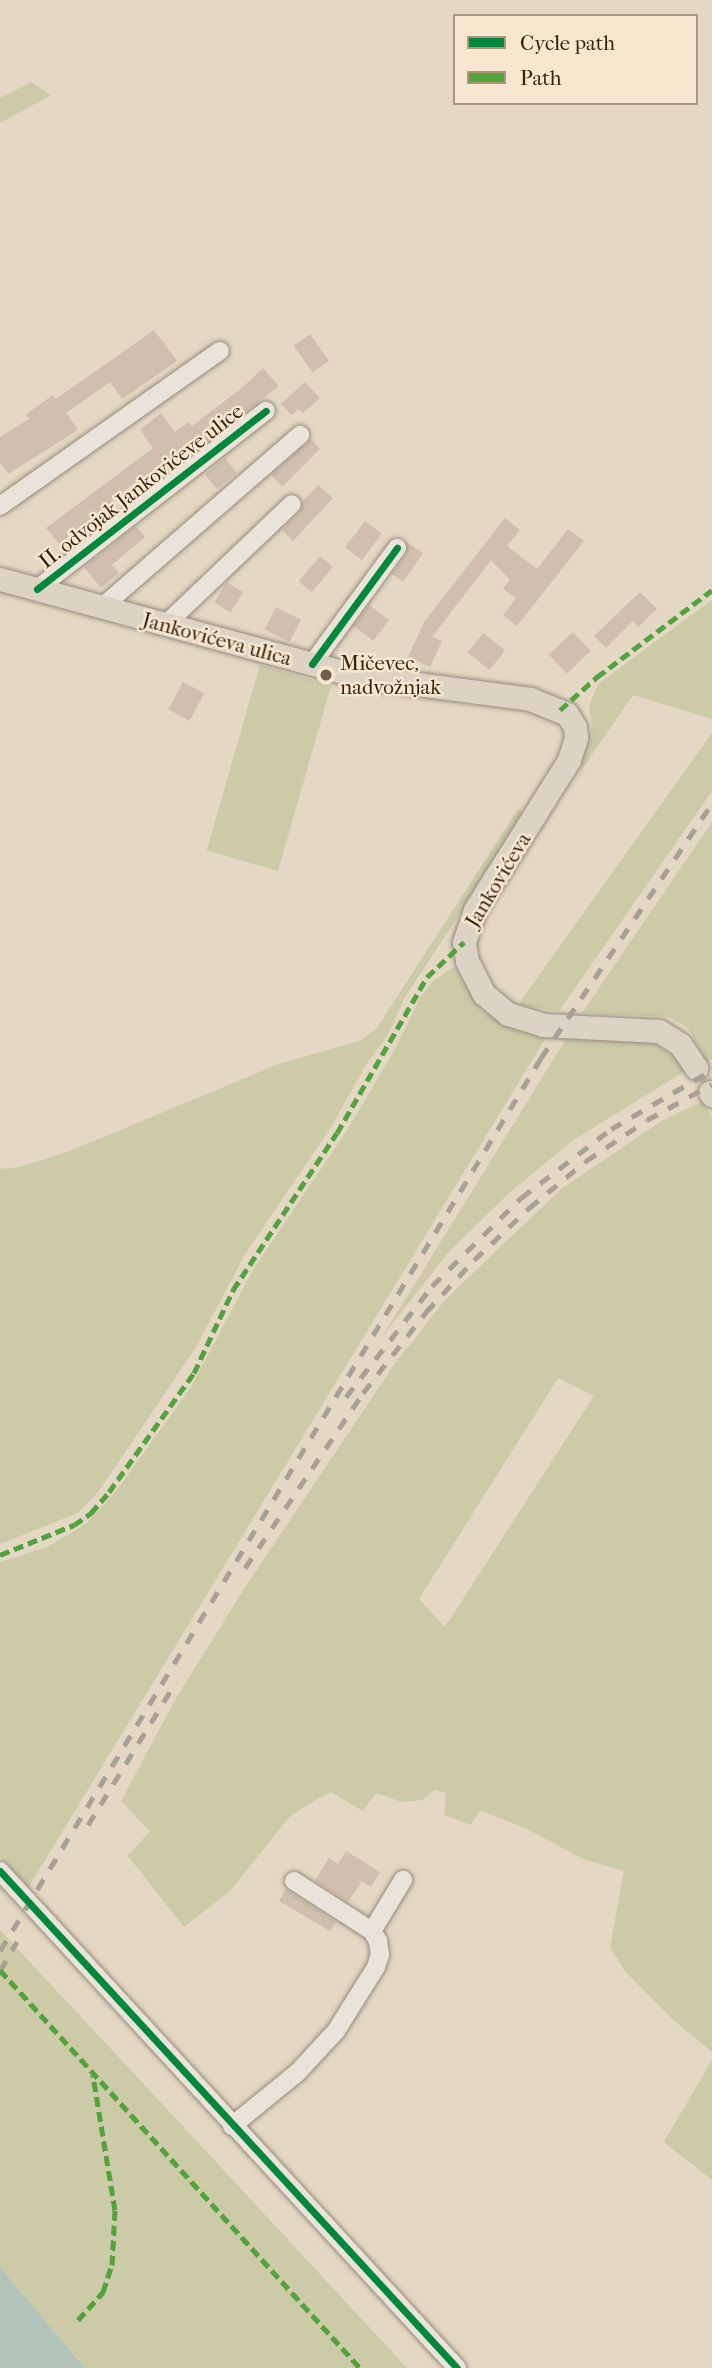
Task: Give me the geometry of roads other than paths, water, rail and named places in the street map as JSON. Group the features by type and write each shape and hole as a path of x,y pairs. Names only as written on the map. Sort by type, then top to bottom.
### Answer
{"main road":[{"name":"Jankovićeva ulica","path":"0,579 356,676 530,699 560,710"},
{"name":"Jankovićeva","path":"560,710 570,717 575,727 576,738 569,760 475,910 464,942 471,972 490,1001 508,1014 543,1024 659,1031 671,1035 696,1068"}],"street":[{"path":"0,506 220,351"},
{"name":"II. odvojak Jankovićeve ulice","path":"37,589 266,411"},
{"path":"101,608 300,435"},
{"path":"165,625 292,504"},
{"path":"312,664 397,548"},
{"path":"0,1871 457,2368"},
{"path":"372,1931 404,1880"},
{"path":"232,2126 298,2071 336,2031 376,1967 380,1955 378,1941 372,1931 294,1881"}],"railway":[{"path":"0,1951 541,1058 712,804"},
{"path":"346,1397 432,1286 521,1198 611,1129 712,1070"},
{"path":"245,1568 363,1393 426,1312 474,1260 529,1208 586,1161 647,1120 712,1084"},
{"path":"88,1825 176,1682"},
{"path":"0,1971 17,1942"}],"place":[{"name":"Mičevec, nadvožnjak","path":"326,675"}]}
